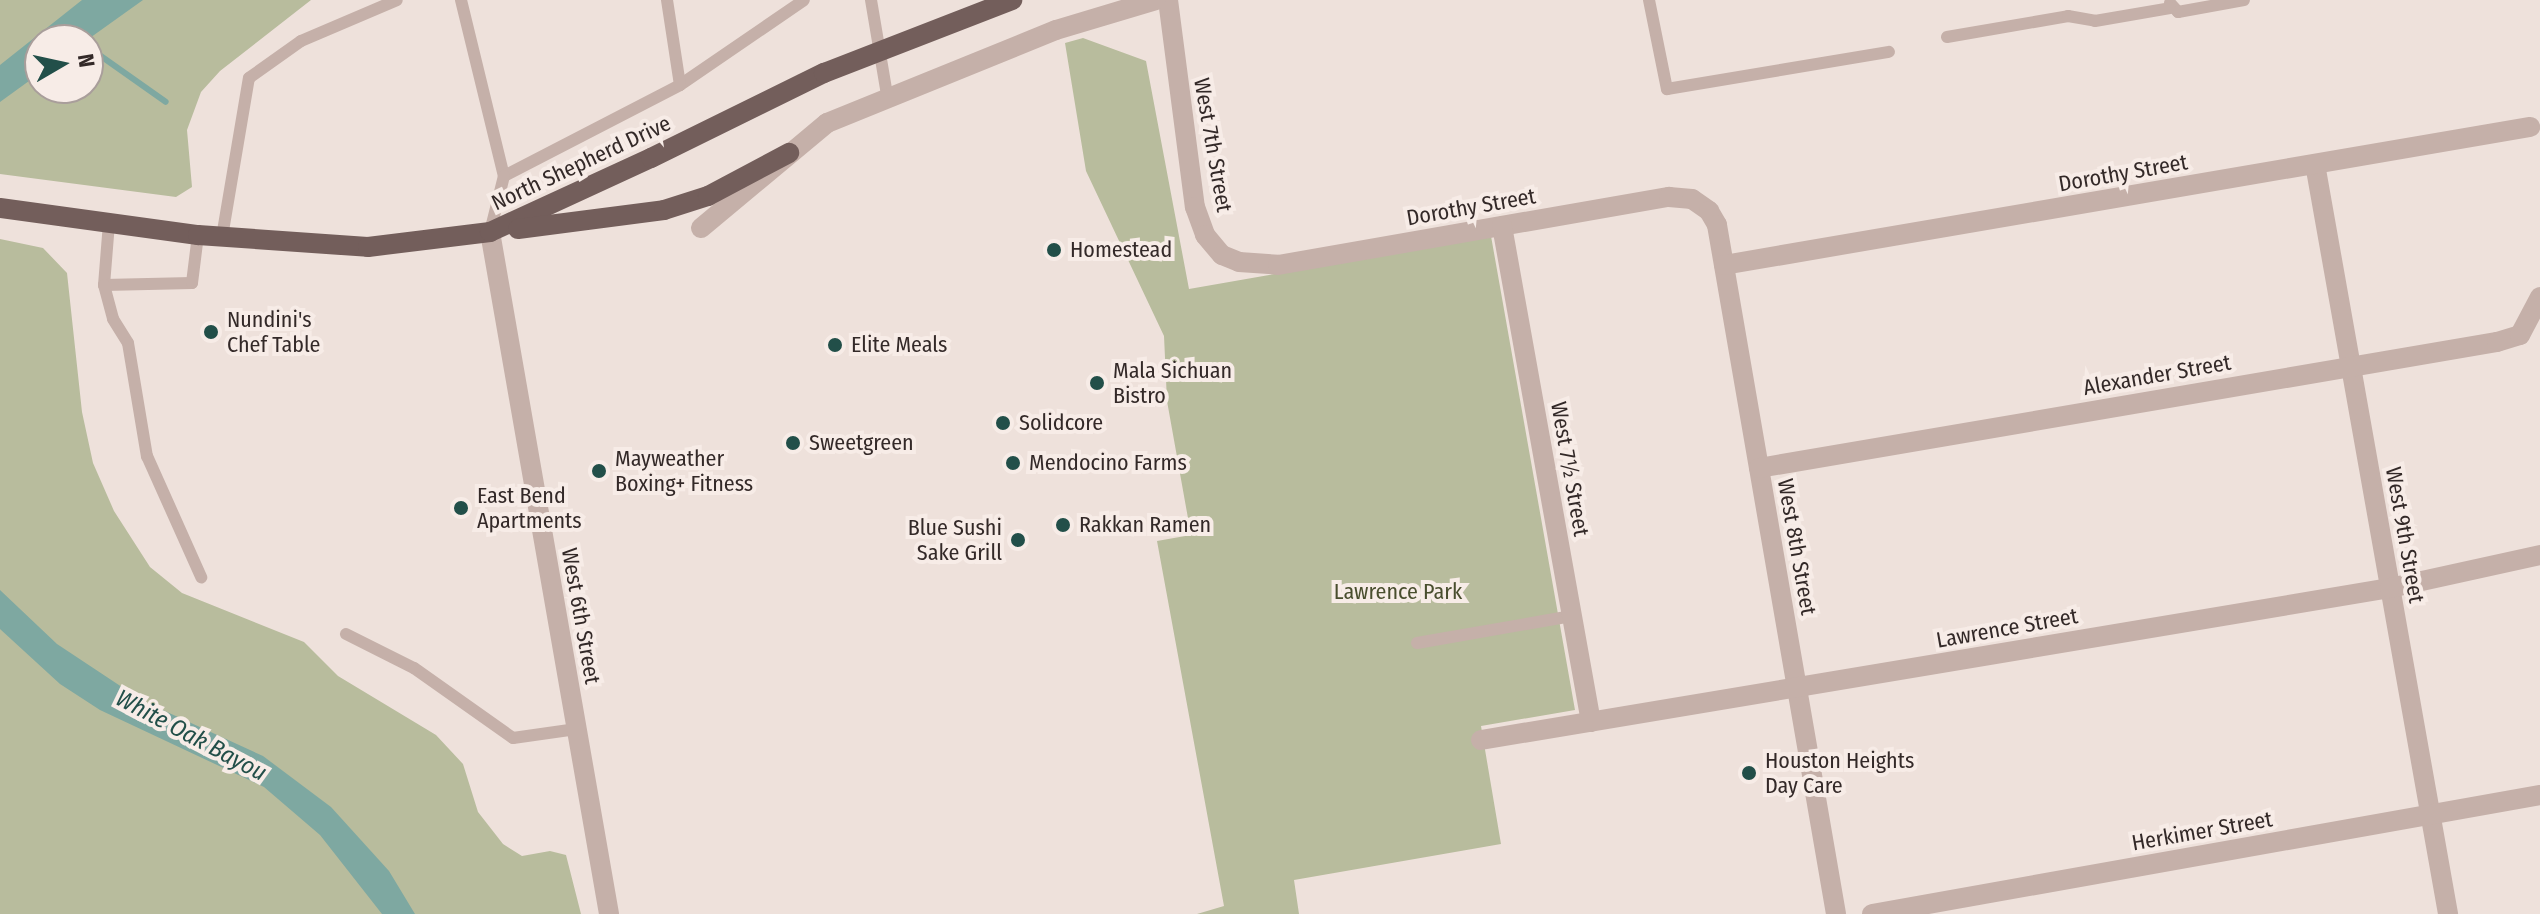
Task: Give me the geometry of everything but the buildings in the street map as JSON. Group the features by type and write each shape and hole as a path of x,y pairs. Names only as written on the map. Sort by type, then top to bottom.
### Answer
{"main road":[{"name":"North Shepherd Drive","path":"0,208 198,235 368,247 490,232 824,73 1012,0"},
{"path":"490,232 664,210 708,196 789,153"}],"street":[{"path":"701,228 827,123 887,95 1056,30 1156,0"},
{"name":"West 7th Street","path":"1168,0 1195,207 1205,235 1222,255 1258,266"},
{"name":"Dorothy Street","path":"1724,265 2530,127"},
{"name":"West 9th Street","path":"2315,164 2448,914"},
{"name":"Dorothy Street","path":"1258,266 1669,197 1692,199"},
{"name":"West 8th Street","path":"1692,199 1717,225 1836,914"},
{"name":"West 7½ Street","path":"1502,226 1591,722"},
{"name":"West 6th Street","path":"490,232 609,914"},
{"name":"Alexander Street","path":"1759,468 2520,335 2540,297"},
{"name":"Lawrence Street","path":"1481,740 2390,588 2540,555"},
{"name":"Herkimer Street","path":"1872,914 2540,795"}],"lane":[{"path":"222,237 249,78 301,41 397,0"},
{"path":"461,0 504,176 490,232"},
{"path":"667,0 680,85"},
{"path":"504,176 680,85 804,0"},
{"path":"871,0 887,95"},
{"path":"1649,0 1667,89 1889,52"},
{"path":"1947,37 2068,16 2095,21 2170,4 2178,12 2244,0"},
{"path":"109,223 104,285 113,319 128,343 147,456 201,577"},
{"path":"104,285 192,283 198,235"},
{"path":"1417,643 1572,616"},
{"path":"346,634 414,668 513,738 576,729"}],"green space":[{"path":"0,0 311,0 220,71 201,92 187,130 192,187 176,197 0,174"},
{"name":"Lawrence Park","path":"1083,38 1146,61 1189,289 1491,236 1575,710 1481,726 1501,844 1294,880 1299,914 1197,914 1224,906 1157,541 1191,535 1167,401 1164,336 1086,171 1065,43"},
{"path":"0,239 43,248 67,273 82,412 93,463 114,511 150,567 182,593 304,642 338,676 436,735 463,764 478,812 503,844 522,856 550,851 566,855 581,914 0,914"}],"water":[{"path":"82,0 143,0 104,28 104,24 52,24"},
{"path":"24,46 24,85 0,102 0,65"},
{"name":"White Oak Bayou","path":"0,590 57,644 143,701 263,756 331,807 389,871 415,914 382,914 320,835 264,787 100,710 60,684 0,629"}],"waterway":[{"path":"104,58 166,102"}],"place":[{"name":"Homestead","path":"1054,250"},
{"name":"Nundini's Chef Table","path":"211,332"},
{"name":"Elite Meals","path":"835,345"},
{"name":"Mala Sichuan Bistro","path":"1097,383"},
{"name":"Solidcore","path":"1003,423"},
{"name":"Sweetgreen","path":"793,443"},
{"name":"Mendocino Farms","path":"1013,463"},
{"name":"Mayweather Boxing+ Fitness","path":"599,471"},
{"name":"East Bend Apartments","path":"461,508"},
{"name":"Rakkan Ramen","path":"1063,525"},
{"name":"Blue Sushi Sake Grill","path":"1018,540"},
{"name":"Houston Heights Day Care","path":"1749,773"}]}
